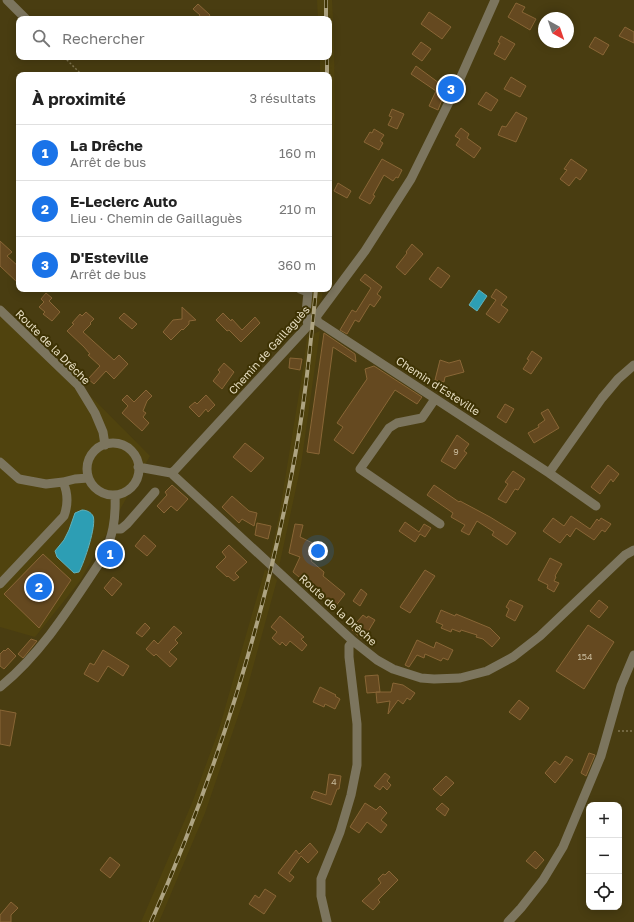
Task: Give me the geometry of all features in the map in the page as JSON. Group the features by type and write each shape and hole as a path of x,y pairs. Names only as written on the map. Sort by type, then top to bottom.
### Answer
{"street":[{"path":"8,0 23,16"},
{"name":"Chemin de Gaillaguès","path":"170,473 175,470 205,438 316,317 365,251 411,179 455,90 495,0"},
{"path":"305,292 308,326"},
{"name":"Route de la Drêche","path":"0,310 78,385 95,413 103,432 105,445"},
{"name":"Chemin d'Esteville","path":"316,317 318,322 549,473 596,506"},
{"path":"549,473 602,398 618,379 634,365"},
{"path":"435,399 422,418 397,424 390,428 360,469 440,524"},
{"path":"105,445 120,445 129,450 135,457 138,467 137,477 132,486 124,492 115,495 105,494 97,490 88,478 87,468 90,458 96,450 105,445"},
{"path":"0,462 19,479 46,484 88,478"},
{"path":"138,467 170,473"},
{"name":"Route de la Drêche","path":"170,473 353,641 377,660 393,668 421,678 453,678 487,671 513,657 540,636 625,555 634,550"},
{"path":"0,584 64,516 67,508 67,498 66,488 63,482"},
{"path":"113,529 121,529 127,524 155,492"},
{"path":"0,687 25,665 44,643 102,559 109,545 113,529 115,495"},
{"path":"327,922 321,896 321,879 340,832 349,802 357,765 357,724 349,657 349,646 353,641"},
{"path":"508,922 543,880 563,847 601,756 621,686 634,655"}],"path":[{"path":"67,60 79,72"},
{"path":"609,730 634,731"}],"shaded area":[{"path":"317,0 332,0 335,118 332,168 332,72 320,72 320,60 332,60 332,16 318,16"},
{"path":"312,292 323,292 322,298 308,318"},
{"path":"0,305 150,456 80,581 35,637 0,627"},
{"path":"320,331 301,465 279,567 270,557 279,516 307,337"},
{"path":"265,569 277,580 245,696 205,813 159,922 141,922 192,803 219,729"}],"water":[{"path":"479,290 487,296 477,311 469,305"},
{"path":"85,510 92,515 94,521 87,553 79,572 74,573 57,557 55,551 64,540 75,513"}],"building":[{"path":"516,3 525,7 522,12 536,19 530,30 508,17"},
{"path":"198,4 210,15 199,16 200,15 193,9"},
{"path":"429,12 451,27 442,39 421,24"},
{"path":"625,27 634,32 634,43 619,36"},
{"path":"501,36 515,44 505,60 494,54 500,43 498,42"},
{"path":"595,37 609,45 603,55 589,47"},
{"path":"421,42 431,49 422,61 412,54"},
{"path":"416,66 447,87 438,110 429,106 436,91 411,74"},
{"path":"511,77 526,86 520,97 504,89"},
{"path":"486,92 498,100 491,111 478,104"},
{"path":"392,109 404,114 397,129 388,125 392,117 389,116"},
{"path":"516,112 527,118 516,142 498,135 502,126 506,127"},
{"path":"461,128 469,134 467,138 481,148 474,158 456,145 460,139 455,136"},
{"path":"374,129 384,135 380,141 383,143 379,150 364,142 370,132 372,133"},
{"path":"382,159 402,170 398,178 396,177 393,181 384,175 373,195 375,196 370,204 359,198"},
{"path":"571,159 587,170 580,180 576,177 569,186 560,179 567,170 564,169"},
{"path":"338,183 351,191 347,198 334,191"},
{"path":"0,241 12,252 7,256 16,264 16,281 0,266"},
{"path":"412,244 423,254 405,275 396,267"},
{"path":"438,267 450,276 441,288 429,279"},
{"path":"365,274 382,287 377,294 381,297 374,307 370,304 359,322 355,320 347,334 340,330 352,310 356,312 371,288 360,280"},
{"path":"496,289 507,297 501,305 508,310 499,323 486,314 496,300 491,297"},
{"path":"46,293 52,298 49,301 60,312 52,321 43,314 45,312 39,307 44,302 41,299"},
{"path":"182,307 196,320 189,321 189,324 171,340 163,332 173,320 182,319"},
{"path":"86,312 94,319 83,332 114,360 119,355 128,364 114,379 106,371 94,384 88,379 100,366 88,355 90,354 84,347 67,331 74,324 72,323 80,314 82,316"},
{"path":"124,313 137,324 132,329 119,318"},
{"path":"223,313 231,321 232,319 242,330 255,317 260,323 241,342 216,320"},
{"path":"324,333 355,354 356,362 333,347 319,454 307,452"},
{"path":"532,351 542,358 531,374 523,369 529,360 527,359"},
{"path":"290,358 302,359 300,370 289,368"},
{"path":"440,360 449,363 460,360 464,372 445,377 444,382 435,380"},
{"path":"224,363 234,372 222,389 213,381 220,372 218,370"},
{"path":"374,366 422,397 417,404 395,390 353,454 334,440 343,427 337,423 367,379 365,369"},
{"path":"146,390 152,396 147,401 143,411 146,413 143,417 149,423 142,431 122,413 128,406 122,400 127,395 134,402"},
{"path":"206,395 215,405 208,412 206,409 199,417 189,407 195,402 197,404"},
{"path":"505,404 514,409 506,423 497,417"},
{"path":"548,409 559,428 534,443 528,433 539,427 538,425 545,420 541,413"},
{"path":"457,435 469,444 464,451 467,453 455,469 441,461"},
{"path":"245,443 264,458 251,472 233,457"},
{"path":"608,465 619,474 613,482 611,479 600,494 591,487"},
{"path":"513,471 525,479 518,490 515,489 506,503 498,499 508,484 505,482"},
{"path":"172,485 188,499 177,511 171,506 164,513 157,506 167,495 165,492"},
{"path":"434,485 459,502 460,501 490,517 516,533 507,545 492,535 494,532 477,521 469,535 461,531 465,525 451,517 453,513 427,495"},
{"path":"232,496 249,511 257,513 254,526 242,519 239,523 222,507"},
{"path":"571,516 590,529 597,519 599,521 601,518 611,524 605,532 602,530 594,540 576,528 570,537 567,534 560,543 543,531 553,518 564,526"},
{"path":"405,522 419,532 424,524 431,528 425,537 420,534 415,542 399,531"},
{"path":"257,523 271,526 268,539 255,535"},
{"path":"295,524 303,525 300,537 319,546 311,561 324,572 323,576 345,594 335,607 293,572 300,557 289,553"},
{"path":"144,535 156,546 147,556 135,546"},
{"path":"229,545 247,562 235,573 239,577 234,581 216,567 226,557 222,552"},
{"path":"43,554 71,580 39,628 4,594"},
{"path":"550,558 562,564 555,576 554,581 559,583 554,592 547,588 548,585 538,580"},
{"path":"425,570 435,576 410,613 400,607"},
{"path":"113,577 122,584 112,596 104,588"},
{"path":"361,589 367,594 360,606 353,601"},
{"path":"510,600 523,606 515,621 506,616 509,609 506,607"},
{"path":"599,600 608,607 599,618 590,611"},
{"path":"441,610 455,616 456,614 490,628 500,638 492,647 483,639 476,637 477,635 461,630 460,632 452,629 451,632 441,628 443,625 436,622"},
{"path":"363,615 367,618 368,616 375,620 363,640 351,629"},
{"path":"280,616 304,637 301,639 307,645 302,651 290,641 286,646 282,642 280,645 272,638 277,632 271,627"},
{"path":"145,623 150,628 142,637 136,633"},
{"path":"588,625 614,642 584,689 556,671"},
{"path":"174,626 182,633 175,640 178,643 169,652 177,659 170,667 156,654 154,656 146,649 154,640 158,644"},
{"path":"31,639 37,641 23,658 18,654"},
{"path":"417,640 434,648 436,642 453,650 448,660 443,658 441,661 425,654 424,658 417,655 409,667 405,665"},
{"path":"8,648 16,656 4,669 0,666 0,654"},
{"path":"103,650 129,666 123,676 108,666 98,682 84,674 90,663 94,665"},
{"path":"378,675 380,692 367,693 365,676"},
{"path":"393,683 403,685 415,693 410,700 407,698 403,704 398,700 388,714 390,701 377,703 376,692 391,692"},
{"path":"320,687 336,695 335,696 340,699 335,709 325,704 324,707 313,702"},
{"path":"519,700 529,708 520,720 509,712"},
{"path":"0,710 16,713 10,746 0,744"},
{"path":"589,753 595,755 586,776 581,773"},
{"path":"566,756 573,760 555,783 545,773 555,761 560,765"},
{"path":"385,773 390,777 387,781 391,785 387,790 383,786 380,790 374,786"},
{"path":"329,774 341,776 339,789 337,789 331,805 311,798 314,791 326,795"},
{"path":"446,776 454,783 441,796 433,789"},
{"path":"365,803 376,810 380,806 387,813 381,820 387,825 381,833 367,822 359,833 350,827"},
{"path":"442,803 449,809 445,816 436,809"},
{"path":"310,843 318,852 308,863 301,856 289,873 294,877 290,882 278,873 296,850 299,854"},
{"path":"535,851 544,860 536,869 526,861"},
{"path":"110,857 120,865 110,878 100,870"},
{"path":"389,871 398,880 378,900 380,902 373,910 362,901 381,883 378,879"},
{"path":"265,889 276,896 264,914 249,904 255,895 259,898"},
{"path":"11,902 18,908 11,915 11,922 0,922 0,915"}],"railway":[{"path":"326,0 326,16"},
{"path":"327,60 327,72"},
{"path":"151,922 196,813 216,757 251,645 280,530 292,472 300,427 316,292"}],"place":[{"name":"D'Esteville","path":"451,89"},
{"name":"La Drêche","path":"110,554"},
{"name":"E-Leclerc Auto","path":"39,587"}]}
